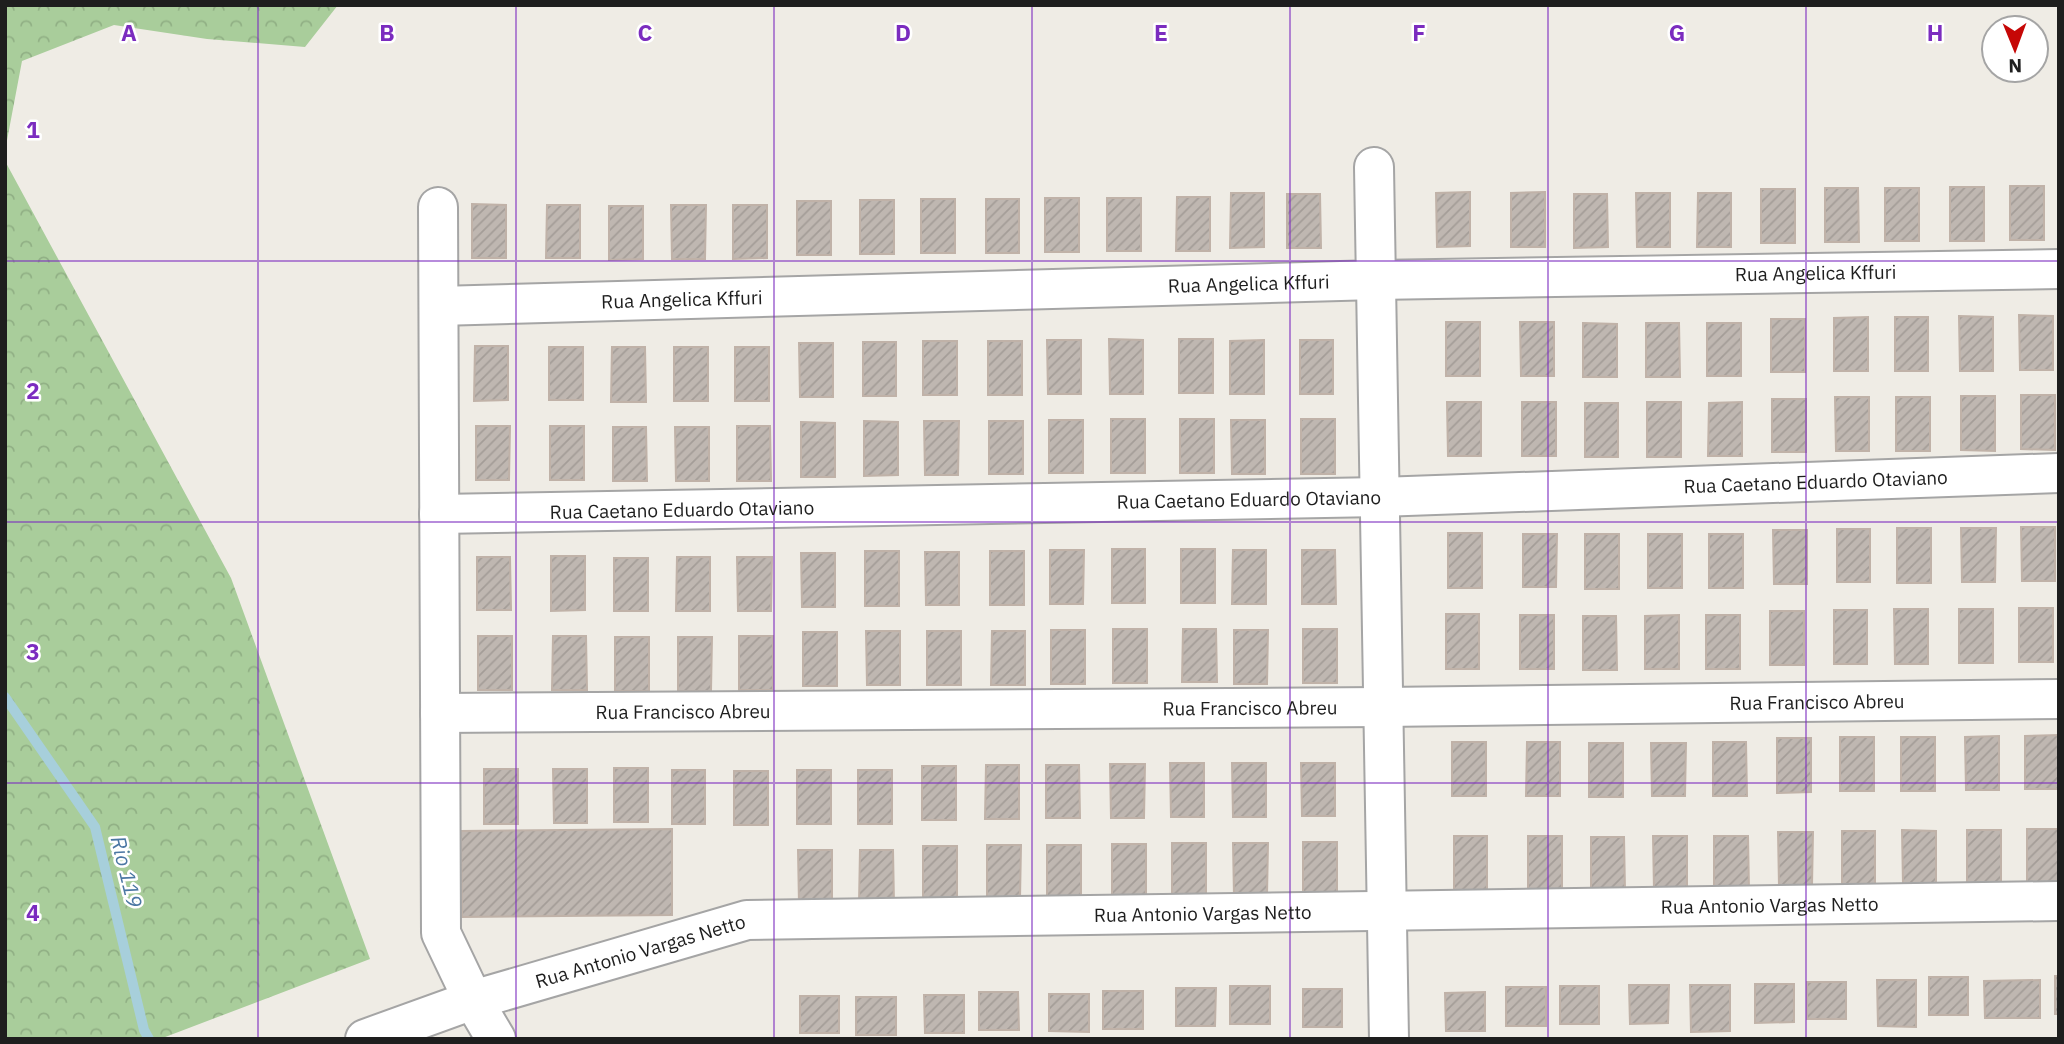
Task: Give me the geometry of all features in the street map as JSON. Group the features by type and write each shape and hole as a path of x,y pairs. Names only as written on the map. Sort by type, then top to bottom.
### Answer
{"street":[{"path":"1374,167 1389,1039"},
{"path":"438,207 441,933 473,1000 496,1039"},
{"name":"Rua Angelica Kffuri","path":"439,306 1376,280 2059,269"},
{"name":"Rua Caetano Eduardo Otaviano","path":"439,514 1380,497 2059,473"},
{"name":"Rua Francisco Abreu","path":"440,713 1383,707 2059,699"},
{"name":"Rua Antonio Vargas Netto","path":"365,1039 473,1000 747,920 2059,901"}],"green space":[{"path":"5,5 338,5 305,47 207,39 114,25 22,61 5,151"},
{"path":"5,161 231,578 370,959 160,1039 5,1037"}],"building":[{"path":"2010,186 2044,186 2044,240 2010,240"},
{"path":"1950,187 1984,187 1984,241 1950,241"},
{"path":"1825,188 1858,188 1859,242 1825,242"},
{"path":"1885,188 1919,188 1919,241 1885,241"},
{"path":"1761,189 1795,189 1795,243 1761,243"},
{"path":"1470,192 1470,246 1437,247 1436,193"},
{"path":"1545,192 1545,247 1511,247 1511,193"},
{"path":"1231,193 1264,193 1264,247 1230,248"},
{"path":"1636,193 1670,193 1670,247 1637,247"},
{"path":"1698,193 1731,193 1731,247 1697,247"},
{"path":"1287,194 1320,194 1321,248 1287,248"},
{"path":"1574,194 1607,194 1608,247 1574,248"},
{"path":"1177,197 1210,197 1210,251 1176,251"},
{"path":"1045,198 1079,198 1079,252 1045,252"},
{"path":"1107,198 1141,198 1141,251 1107,251"},
{"path":"921,199 955,199 955,253 921,253"},
{"path":"986,199 1019,199 1019,253 986,253"},
{"path":"860,200 894,200 894,254 860,254"},
{"path":"797,201 831,201 831,255 797,255"},
{"path":"472,204 506,205 506,258 472,258"},
{"path":"547,205 580,205 580,258 546,258"},
{"path":"671,205 706,205 705,259 672,259"},
{"path":"733,205 767,205 767,258 733,259"},
{"path":"609,206 643,206 643,259 609,260"},
{"path":"2019,315 2053,316 2053,370 2020,370"},
{"path":"1959,316 1993,317 1993,371 1960,371"},
{"path":"1868,317 1868,371 1834,371 1834,318"},
{"path":"1895,317 1928,317 1928,371 1895,371"},
{"path":"1771,319 1805,319 1805,372 1771,372"},
{"path":"1446,322 1480,322 1480,376 1446,376"},
{"path":"1520,322 1554,322 1554,376 1521,376"},
{"path":"1583,323 1617,324 1617,377 1583,377"},
{"path":"1646,323 1679,323 1680,377 1646,377"},
{"path":"1707,323 1741,323 1741,376 1707,376"},
{"path":"1109,339 1143,340 1143,394 1110,394"},
{"path":"1179,339 1213,339 1213,393 1179,393"},
{"path":"1047,340 1081,340 1081,394 1048,394"},
{"path":"1264,340 1264,394 1230,394 1230,341"},
{"path":"1300,340 1333,340 1333,394 1300,394"},
{"path":"923,341 957,341 957,395 923,395"},
{"path":"988,341 1022,341 1022,395 988,395"},
{"path":"863,342 896,342 896,396 863,396"},
{"path":"799,343 833,343 833,397 800,397"},
{"path":"475,346 508,346 508,400 474,401"},
{"path":"549,347 583,347 583,400 549,400"},
{"path":"612,347 645,347 646,402 611,402"},
{"path":"674,347 708,347 708,401 674,401"},
{"path":"735,347 769,347 769,401 735,401"},
{"path":"2021,395 2055,395 2055,450 2021,449"},
{"path":"1961,396 1995,396 1995,451 1961,450"},
{"path":"1835,397 1869,397 1869,451 1836,451"},
{"path":"1896,397 1930,397 1930,451 1896,451"},
{"path":"1772,399 1806,399 1806,452 1772,452"},
{"path":"1447,402 1481,402 1481,456 1448,456"},
{"path":"1522,402 1556,402 1556,456 1522,456"},
{"path":"1647,402 1681,402 1681,457 1647,457"},
{"path":"1742,402 1742,456 1708,456 1709,403"},
{"path":"1585,403 1618,403 1618,457 1585,457"},
{"path":"1111,419 1145,419 1145,473 1111,473"},
{"path":"1180,419 1214,419 1214,473 1180,473"},
{"path":"1301,419 1335,419 1335,474 1301,474"},
{"path":"1049,420 1083,420 1083,473 1049,473"},
{"path":"1231,420 1265,420 1265,474 1232,474"},
{"path":"864,421 898,422 898,475 864,476"},
{"path":"924,421 959,421 958,475 925,475"},
{"path":"989,421 1023,421 1023,474 989,474"},
{"path":"801,422 835,423 835,477 801,477"},
{"path":"476,426 510,426 509,480 476,480"},
{"path":"550,426 584,426 584,480 550,480"},
{"path":"737,426 770,426 771,481 737,481"},
{"path":"613,427 646,427 647,481 613,481"},
{"path":"675,427 709,427 709,481 676,481"},
{"path":"2021,527 2055,527 2055,581 2022,581"},
{"path":"1897,528 1931,528 1931,583 1897,583"},
{"path":"1961,528 1996,528 1995,582 1962,582"},
{"path":"1837,529 1870,529 1870,582 1837,582"},
{"path":"1773,530 1807,530 1807,584 1774,584"},
{"path":"1448,533 1482,533 1482,588 1448,588"},
{"path":"1523,534 1557,534 1556,587 1523,587"},
{"path":"1585,534 1619,534 1619,589 1585,589"},
{"path":"1648,534 1682,534 1682,588 1648,588"},
{"path":"1709,534 1743,534 1743,588 1709,588"},
{"path":"1112,549 1145,549 1145,603 1112,603"},
{"path":"1181,549 1215,549 1215,603 1181,603"},
{"path":"1050,550 1084,550 1083,604 1050,604"},
{"path":"1233,550 1266,550 1266,604 1232,604"},
{"path":"1302,550 1335,550 1336,604 1302,604"},
{"path":"865,551 899,551 899,606 865,606"},
{"path":"990,551 1024,551 1024,605 990,605"},
{"path":"925,552 959,552 959,605 926,605"},
{"path":"801,553 835,553 835,607 802,607"},
{"path":"551,556 585,556 585,610 551,611"},
{"path":"477,557 510,557 511,610 477,610"},
{"path":"677,557 710,557 710,611 676,611"},
{"path":"737,557 772,557 771,611 738,611"},
{"path":"614,558 648,558 648,611 614,611"},
{"path":"2019,608 2053,608 2053,662 2019,662"},
{"path":"1894,609 1928,609 1928,664 1895,664"},
{"path":"1959,609 1993,609 1993,663 1959,663"},
{"path":"1834,610 1867,610 1867,664 1834,664"},
{"path":"1770,611 1804,611 1804,665 1770,665"},
{"path":"1446,614 1479,614 1479,669 1446,669"},
{"path":"1520,615 1554,615 1554,669 1520,669"},
{"path":"1679,615 1679,669 1645,669 1645,616"},
{"path":"1706,615 1740,615 1740,669 1706,669"},
{"path":"1583,616 1616,616 1617,670 1583,670"},
{"path":"1113,629 1147,629 1147,683 1113,683"},
{"path":"1183,629 1216,629 1217,682 1182,682"},
{"path":"1303,629 1337,629 1337,683 1303,683"},
{"path":"1051,630 1085,630 1085,684 1051,684"},
{"path":"1234,630 1268,630 1267,684 1234,684"},
{"path":"866,631 900,631 900,685 867,685"},
{"path":"927,631 961,631 961,685 927,685"},
{"path":"992,631 1025,631 1025,685 991,685"},
{"path":"803,632 837,632 837,686 803,686"},
{"path":"478,636 512,636 512,690 478,690"},
{"path":"553,636 586,636 587,690 552,690"},
{"path":"739,636 773,636 773,690 739,690"},
{"path":"615,637 649,637 649,691 615,691"},
{"path":"678,637 712,637 711,691 678,691"},
{"path":"2059,735 2059,789 2025,789 2025,736"},
{"path":"1999,736 1999,790 1966,790 1965,737"},
{"path":"1840,737 1874,737 1874,791 1840,791"},
{"path":"1901,737 1935,737 1935,791 1901,791"},
{"path":"1777,738 1811,738 1811,792 1777,793"},
{"path":"1452,742 1486,742 1486,796 1452,796"},
{"path":"1527,742 1560,742 1560,796 1526,796"},
{"path":"1713,742 1746,742 1747,796 1713,796"},
{"path":"1589,743 1623,743 1623,797 1589,797"},
{"path":"1651,743 1686,743 1685,796 1652,796"},
{"path":"1170,763 1204,763 1204,817 1171,817"},
{"path":"1232,763 1266,763 1266,817 1233,817"},
{"path":"1301,763 1335,763 1335,816 1302,816"},
{"path":"1110,764 1145,764 1144,818 1111,818"},
{"path":"986,765 1019,765 1019,819 985,819"},
{"path":"1046,765 1079,765 1080,818 1046,818"},
{"path":"922,766 956,766 956,820 922,820"},
{"path":"614,768 648,768 648,822 614,822"},
{"path":"484,769 518,769 518,824 484,824"},
{"path":"553,769 587,769 587,823 554,823"},
{"path":"672,770 705,770 705,824 672,824"},
{"path":"797,770 831,770 831,824 797,824"},
{"path":"858,770 892,770 892,824 858,824"},
{"path":"734,771 768,771 768,825 734,825"},
{"path":"672,829 672,915 462,917 461,831"},
{"path":"2027,829 2059,829 2059,883 2027,883"},
{"path":"1902,830 1936,831 1936,885 1903,885"},
{"path":"1967,830 2001,830 2001,884 1967,884"},
{"path":"1842,831 1875,831 1875,885 1842,885"},
{"path":"1778,832 1813,832 1812,886 1779,886"},
{"path":"1454,836 1487,836 1487,890 1454,890"},
{"path":"1528,836 1562,836 1562,889 1528,889"},
{"path":"1653,836 1687,836 1687,890 1654,890"},
{"path":"1714,836 1748,836 1749,890 1714,890"},
{"path":"1591,837 1624,837 1625,891 1591,891"},
{"path":"1303,842 1337,842 1337,896 1303,896"},
{"path":"1172,843 1206,843 1206,897 1172,897"},
{"path":"1233,843 1268,843 1267,896 1234,896"},
{"path":"1112,844 1146,844 1146,898 1112,898"},
{"path":"987,845 1021,845 1020,899 987,899"},
{"path":"1047,845 1081,845 1081,898 1047,898"},
{"path":"923,846 957,846 957,900 923,900"},
{"path":"798,850 832,850 832,904 799,904"},
{"path":"860,850 893,850 894,904 859,904"},
{"path":"2055,976 2059,976 2059,1014 2055,1014"},
{"path":"1929,977 1968,977 1968,1015 1929,1015"},
{"path":"1877,980 1916,980 1916,1027 1878,1026"},
{"path":"2040,980 2040,1018 1985,1018 1984,981"},
{"path":"1807,982 1846,982 1846,1019 1807,1019"},
{"path":"1755,984 1794,984 1794,1022 1755,1023"},
{"path":"1629,985 1669,985 1668,1023 1630,1024"},
{"path":"1690,985 1730,985 1730,1031 1691,1032"},
{"path":"1230,986 1270,986 1270,1024 1230,1024"},
{"path":"1560,986 1599,986 1599,1024 1560,1024"},
{"path":"1506,987 1546,987 1546,1026 1506,1026"},
{"path":"1176,988 1216,988 1215,1026 1176,1026"},
{"path":"1303,989 1342,989 1342,1027 1303,1027"},
{"path":"1103,991 1143,991 1143,1029 1103,1029"},
{"path":"979,992 1018,992 1019,1030 979,1030"},
{"path":"1485,992 1485,1031 1446,1031 1445,993"},
{"path":"1049,994 1089,994 1089,1032 1049,1031"},
{"path":"924,995 964,995 964,1033 925,1033"},
{"path":"800,996 839,996 839,1033 800,1033"},
{"path":"856,997 896,997 896,1035 856,1035"}],"waterway":[{"name":"Rio 119","path":"5,697 95,827 144,1030 149,1039"}]}
